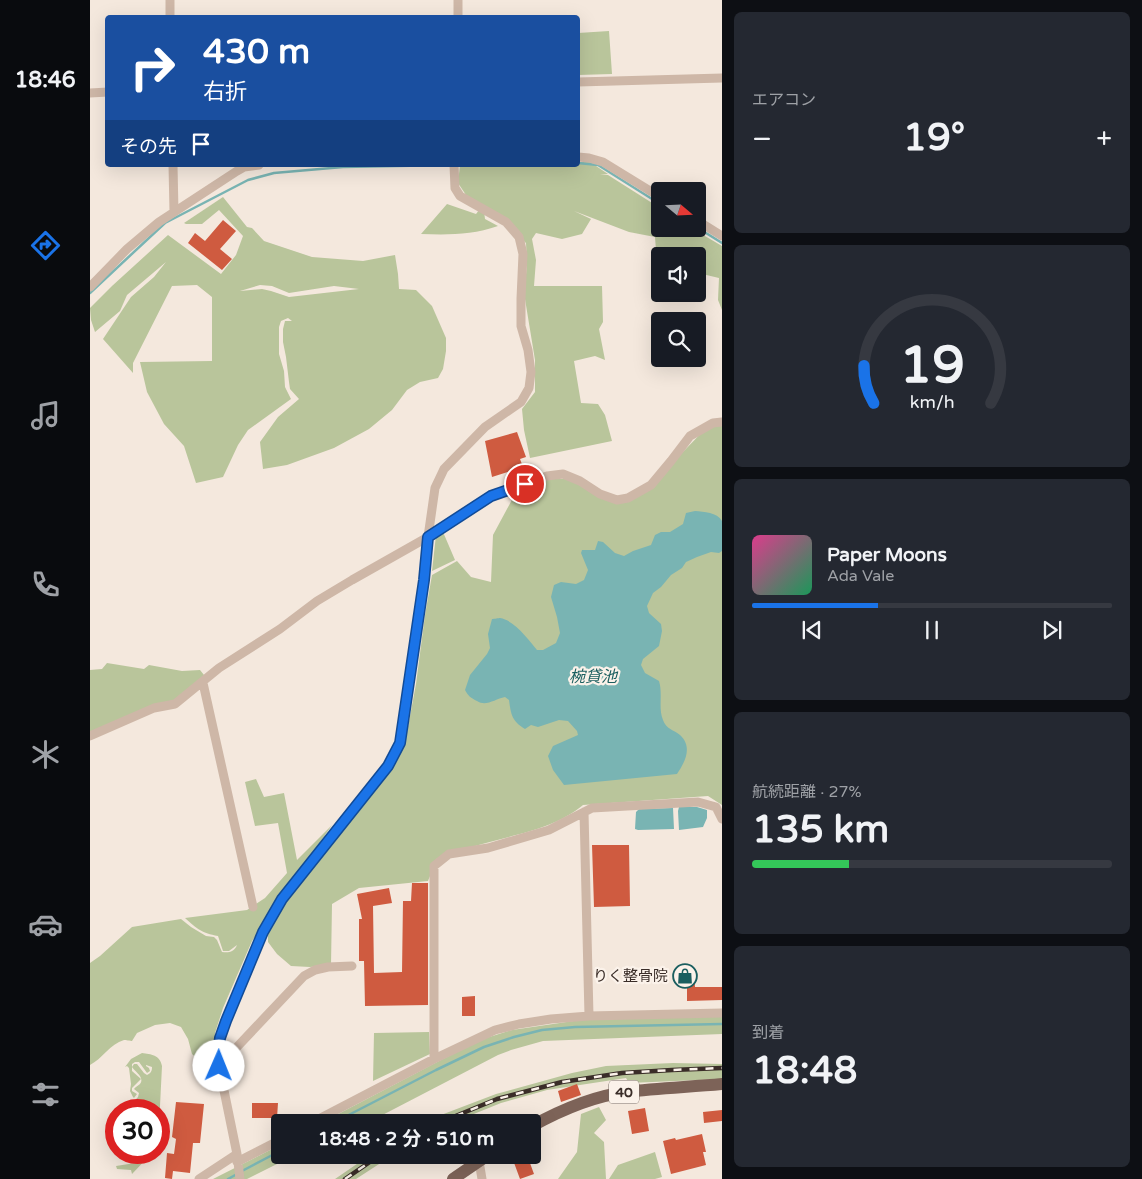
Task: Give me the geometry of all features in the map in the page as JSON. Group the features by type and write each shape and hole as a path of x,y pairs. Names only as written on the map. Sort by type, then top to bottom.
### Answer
{"main road":[{"name":"40","path":"541,1122 591,1100 625,1092 722,1084"},
{"path":"454,1179 475,1164"}],"street":[{"path":"170,0 170,15"},
{"path":"458,0 458,15"},
{"path":"580,82 722,78"},
{"path":"90,93 105,92"},
{"path":"580,158 604,162 651,192"},
{"path":"173,167 174,212"},
{"path":"90,287 127,249 159,222 244,167"},
{"path":"240,1179 219,1066 220,1038 226,1021 263,932 282,899 388,766 400,743 424,580 435,488 444,469 485,427 521,402 529,388 531,372 528,350 521,326 523,254 519,237 506,222 460,196 455,188 454,167"},
{"path":"706,226 722,236"},
{"path":"90,736 154,708 175,704 219,668 280,629 318,601 428,537 491,496 547,476 563,474 580,481 600,494 617,500 628,498 650,485 690,436 713,423 722,422"},
{"path":"202,683 253,907"},
{"path":"434,1059 434,866 449,854 488,848 549,830 592,808 698,802 716,807 722,819"},
{"path":"584,812 589,1016"},
{"path":"219,1066 304,976 315,970 328,967 352,966"},
{"path":"328,1114 434,1059 495,1030 551,1019 589,1016 722,1013"},
{"path":"199,1179 237,1158 271,1144"},
{"path":"482,1179 483,1164"}],"green space":[{"path":"609,31 612,74 580,75 580,33"},
{"path":"580,162 590,162 608,174 600,175 608,175 651,202 651,236 629,232 574,211 591,219 582,234 562,239 536,233 532,239 536,260 534,286 602,286 603,322 599,329 605,360 595,356 574,361 581,403 598,404 605,415 612,441 530,458 522,409 535,392 535,360 524,293 527,265 526,243 484,211 485,219 498,226 460,234 421,234 447,204 476,214 483,205 468,198 458,183 460,167 580,167"},
{"path":"223,197 247,227 252,228 264,241 312,257 363,261 395,255 399,289 416,290 432,306 446,338 443,369 438,378 420,382 407,390 392,410 369,429 334,448 287,465 263,469 260,442 278,417 299,399 290,389 283,342 285,321 292,321 288,318 281,321 279,327 279,354 284,371 285,387 291,399 248,430 238,445 223,477 196,483 184,446 164,424 147,392 140,362 212,361 212,297 197,285 172,286 133,363 133,373 103,339 131,297 154,277 166,262 127,295 120,311 95,332 90,308 168,235 221,274 236,255 243,236 219,210 202,224 184,223","holes":["260,285 272,286 289,293 334,286 359,289 289,297 262,289 240,291"]},
{"path":"706,237 722,246 722,310 718,300 719,278 706,275 706,247 656,247 655,238"},
{"path":"722,423 722,805 708,796 583,805 571,814 544,827 457,853 434,866 428,881 359,888 332,904 331,965 291,966 277,954 268,942 268,930 290,895 382,782 405,743 432,575 457,561 471,577 491,582 493,535 514,496 542,478 566,479 617,500 651,485 709,425"},
{"path":"443,532 455,560 432,571 436,535"},
{"path":"107,663 144,669 149,665 182,671 200,670 204,675 186,697 90,734 90,670 102,669"},
{"path":"256,779 264,797 284,793 297,860 332,825 252,941 223,1008 215,1033 215,1059 199,1060 192,1054 188,1039 181,1027 170,1023 155,1025 137,1033 132,1041 124,1040 119,1042 90,1065 90,963 132,927 181,919 206,936 214,937 222,952 231,952 237,945 229,951 223,951 218,936 200,930 185,918 247,910 265,898 287,873 278,823 255,826 245,782"},
{"path":"722,1016 722,1034 543,1041 498,1055 384,1114 338,1114 483,1039 512,1030 587,1019"},
{"path":"429,1032 430,1054 373,1081 374,1033"},
{"path":"142,1053 155,1056 159,1059 162,1066 160,1099 136,1099 139,1093 134,1089 140,1084 141,1079 132,1088 132,1091 137,1094 134,1098 130,1091 129,1068 125,1067 131,1059","holes":["139,1062 147,1073 150,1071 146,1065 152,1067 151,1072 147,1075 137,1064 134,1064 132,1067 132,1064","132,1067 141,1079 132,1071"]},
{"path":"673,1063 722,1064 722,1079 629,1083 626,1078 547,1090 501,1103 474,1114 444,1114 496,1094 572,1073 606,1066"},
{"path":"599,1107 606,1120 594,1133 604,1142 606,1179 558,1179 577,1152 581,1114"},
{"path":"271,1150 271,1164 277,1164 247,1179 213,1179"},
{"path":"655,1152 662,1177 655,1179 609,1179 618,1165"},
{"path":"142,1164 132,1174 131,1170 117,1169 116,1166"},
{"path":"357,1164 379,1164 356,1179 335,1179"}],"water":[{"name":"椀貸池","path":"695,511 714,514 720,518 722,521 722,551 719,553 711,552 686,562 682,568 671,575 653,593 647,606 649,613 661,624 662,631 659,646 643,659 641,665 645,673 659,681 661,711 664,723 680,735 686,744 687,749 683,765 677,774 564,785 553,770 548,756 553,746 578,735 577,731 568,721 559,720 538,727 531,725 525,729 515,720 509,700 505,697 487,703 480,703 470,697 465,690 470,675 490,648 488,634 492,619 500,618 511,622 537,650 543,650 556,643 560,633 551,597 554,585 561,582 576,584 584,580 588,570 581,553 582,550 595,550 598,541 603,542 615,553 624,556 651,545 655,535 661,532 670,532 683,524 686,513"},
{"path":"679,807 697,807 707,810 707,818 703,827 679,830"},
{"path":"673,808 674,829 635,829 636,812 639,809"}],"building":[{"path":"223,220 236,231 220,249 232,259 222,270 188,243 195,233 205,241"},
{"path":"517,432 526,457 520,459 523,467 492,477 485,441"},
{"path":"592,845 629,845 630,906 594,907"},
{"path":"412,883 428,883 428,1005 365,1006 364,961 359,961 359,919 362,919 357,894 389,888 392,903 373,906 374,973 402,972 403,901 411,901"},
{"path":"676,967 694,967 695,987 722,987 722,1000 687,1001 687,984 676,984"},
{"path":"475,996 475,1016 462,1016 462,997"},
{"path":"577,1084 581,1095 561,1102 558,1091"},
{"path":"176,1102 204,1104 200,1143 193,1143 190,1173 173,1171 172,1179 165,1178 166,1164 170,1164 170,1153 174,1154 176,1139 172,1137"},
{"path":"252,1103 278,1103 277,1114 271,1114 271,1118 252,1118"},
{"path":"645,1108 649,1131 632,1134 628,1111"},
{"path":"722,1110 722,1121 704,1123 703,1112"},
{"path":"702,1134 706,1152 703,1152 706,1165 671,1174 663,1141"},
{"path":"514,1164 530,1164 534,1174 520,1179"}],"waterway":[{"path":"580,163 598,165 651,198"},
{"path":"90,293 165,223 248,180 274,173 343,167"},
{"path":"706,233 722,243"},
{"path":"351,1114 484,1047 542,1030 575,1027 722,1024"},
{"path":"242,1171 271,1156"},
{"path":"228,1179 237,1174"}],"railway":[{"path":"460,1114 497,1099 562,1082 622,1073 722,1068"},
{"path":"345,1179 367,1164"}],"place":[{"name":"りく整骨院","path":"685,976"}],"route":[{"path":"219,1066 220,1038 263,932 282,899 388,766 400,743 424,580 428,537 491,496 525,484"}]}
